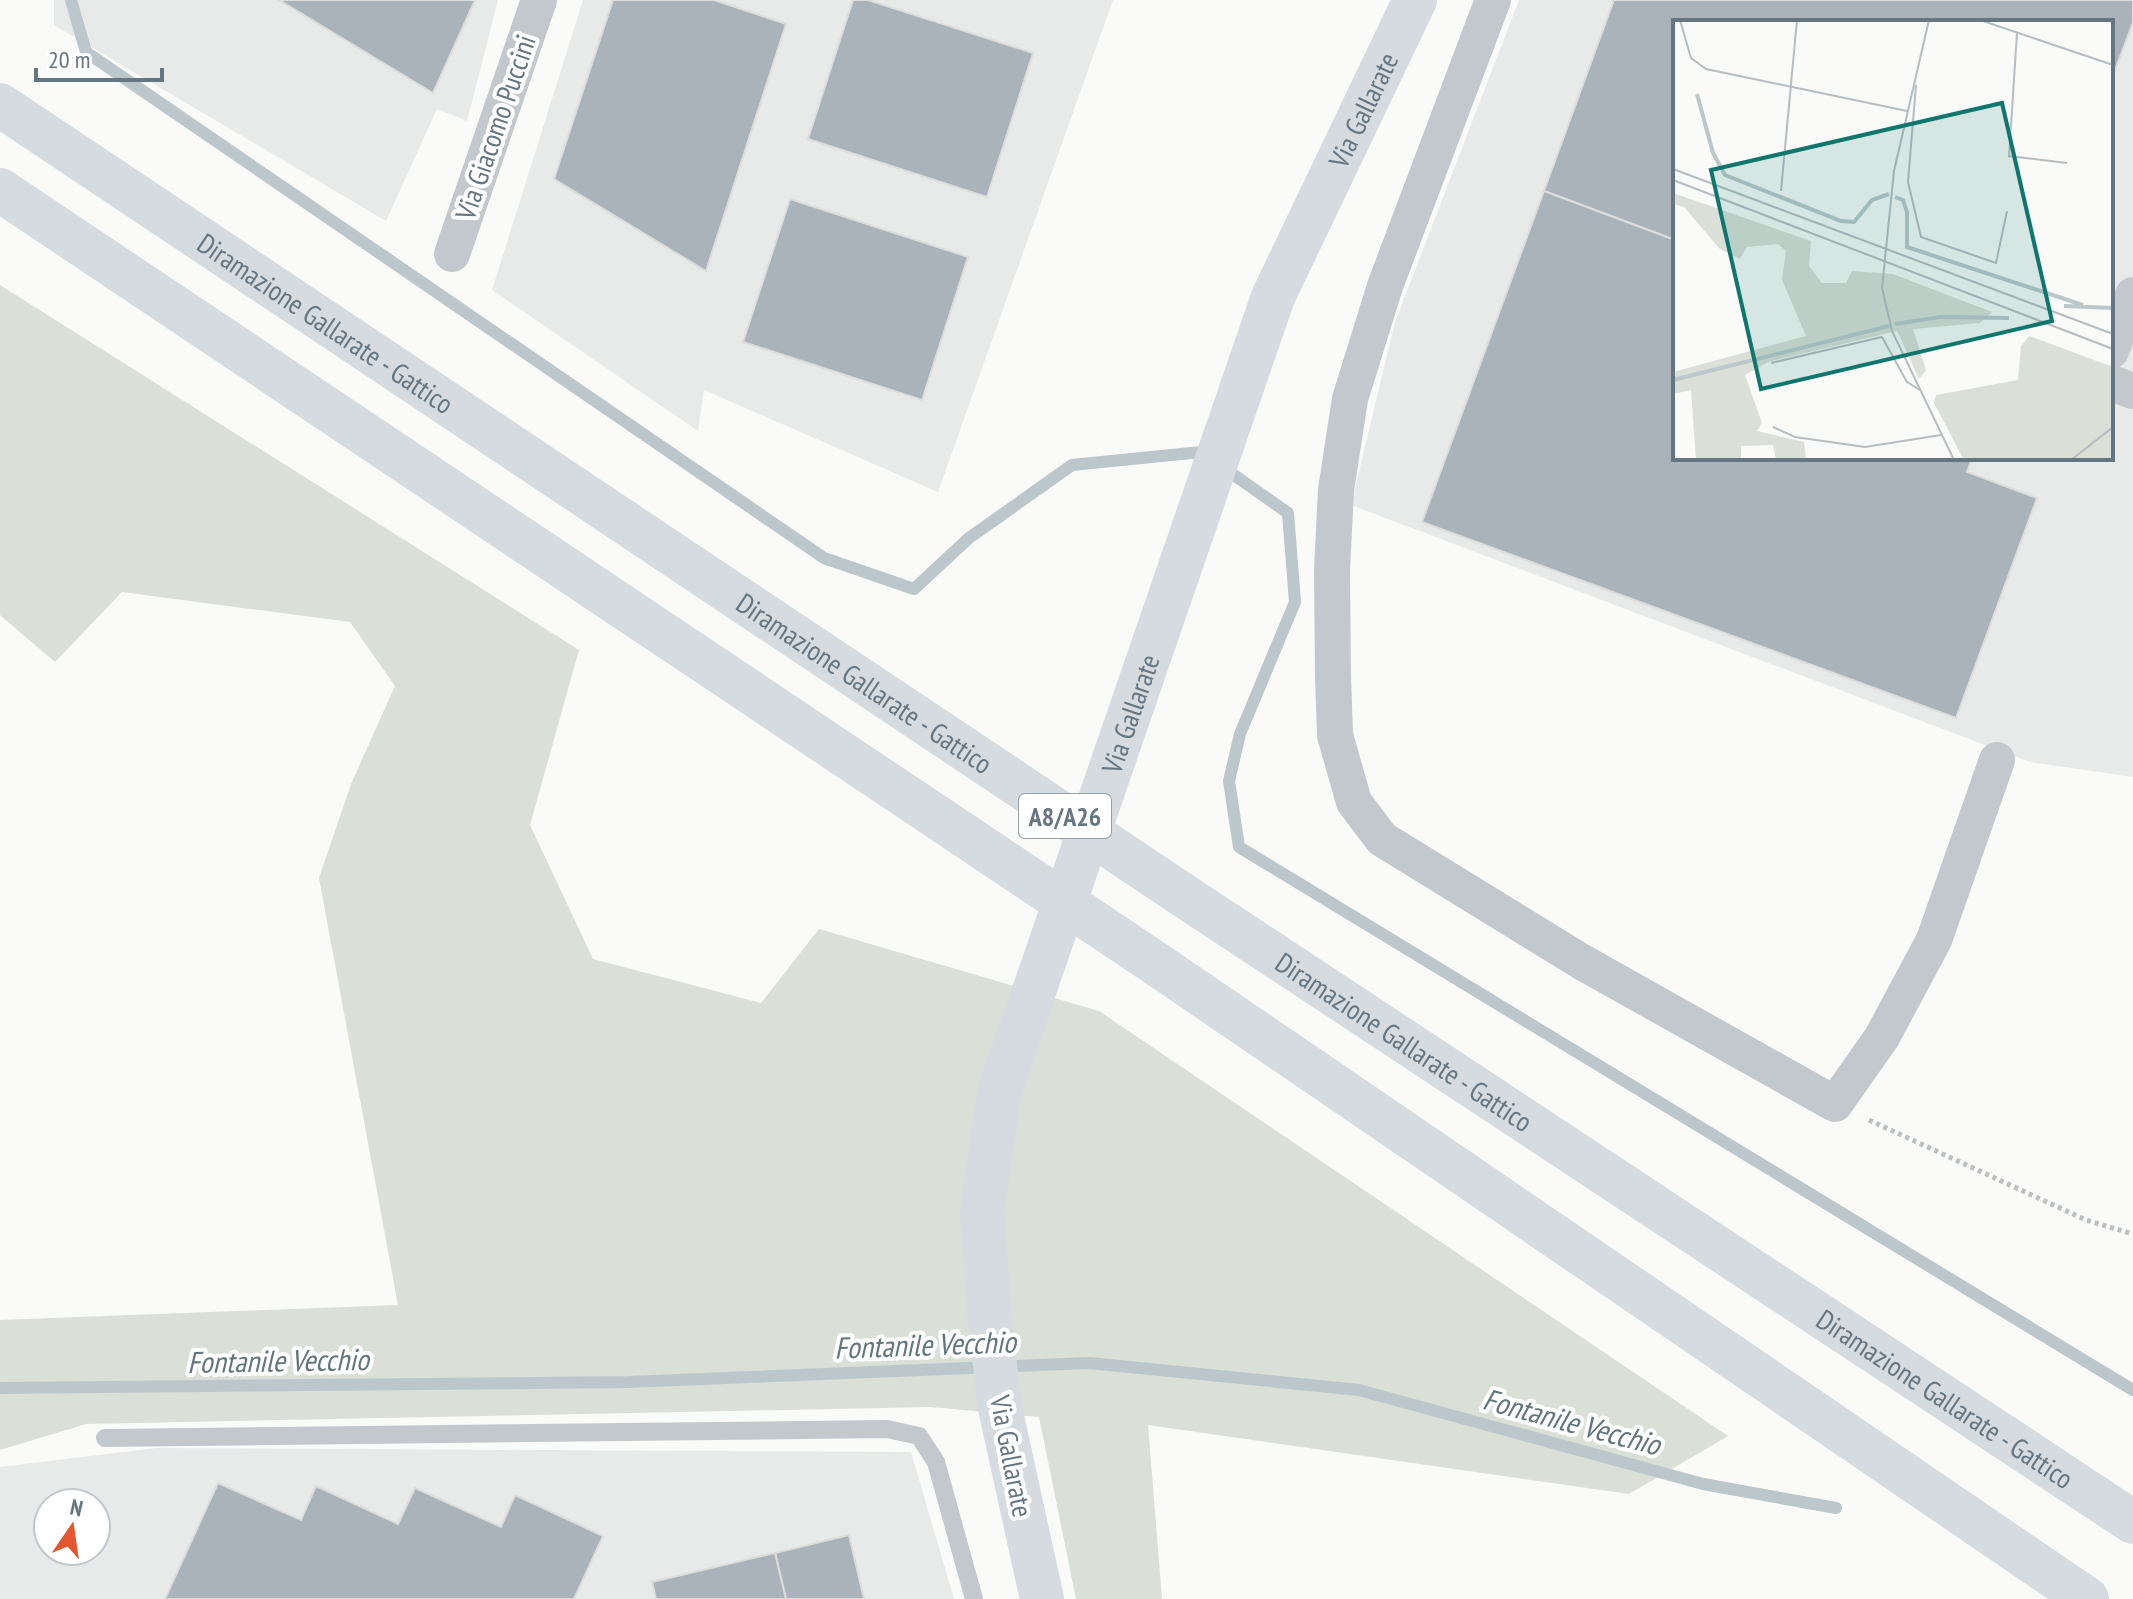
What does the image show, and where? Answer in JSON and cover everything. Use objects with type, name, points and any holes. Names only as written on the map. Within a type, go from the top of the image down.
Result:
[{"type":"main road","name":"Via Gallarate","points":[[1042,1599],[1000,1408],[990,1322],[982,1211],[999,1093],[1273,297],[1415,0]]},
{"type":"main road","name":"Diramazione Gallarate - Gattico","points":[[0,105],[1192,901],[2133,1522]]},
{"type":"main road","name":"A8/A26","points":[[0,190],[1158,965],[2087,1599]]},
{"type":"street","name":"Via Giacomo Puccini","points":[[452,254],[539,0]]},
{"type":"street","points":[[1493,0],[1385,286],[1350,399],[1336,490],[1332,570],[1333,676],[1335,735],[1354,802],[1382,839],[1582,962],[1835,1104],[1882,1037],[1934,940],[1997,760]]},
{"type":"street","points":[[2113,346],[2133,295]]},
{"type":"street","points":[[2113,384],[2133,391]]},
{"type":"lane","points":[[105,1438],[887,1429],[919,1436],[936,1462],[974,1599]]},
{"type":"path","points":[[1835,1104],[2086,1220],[2133,1234]]},
{"type":"shaded area","points":[[54,0],[498,0],[467,121],[437,109],[386,221],[54,25]]},
{"type":"shaded area","points":[[583,0],[1113,0],[938,492],[704,390],[698,431],[492,290]]},
{"type":"shaded area","points":[[1519,0],[2133,0],[2133,777],[2030,762],[1351,505],[1395,322]]},
{"type":"shaded area","points":[[0,285],[579,650],[530,825],[593,959],[761,1003],[819,929],[1099,1011],[1728,1436],[1629,1494],[1148,1425],[1162,1599],[1076,1599],[1039,1417],[930,1407],[86,1424],[0,1450],[0,1320],[398,1305],[319,878],[351,784],[395,686],[350,622],[122,592],[55,662],[0,615]]},
{"type":"shaded area","points":[[156,1448],[911,1452],[954,1599],[0,1599],[0,1467]]},
{"type":"building","points":[[279,0],[475,0],[433,93]]},
{"type":"building","points":[[613,0],[714,0],[786,24],[706,271],[554,179]]},
{"type":"building","points":[[853,0],[868,0],[1033,53],[987,197],[808,139]]},
{"type":"building","points":[[1614,0],[2133,0],[2133,22],[2113,76],[2113,20],[1673,20],[1673,239],[1544,191]]},
{"type":"building","points":[[1544,191],[1673,239],[1673,460],[1971,460],[1967,472],[2037,498],[1956,718],[1422,522]]},
{"type":"building","points":[[790,199],[968,257],[922,400],[743,342]]},
{"type":"building","points":[[218,1483],[301,1520],[316,1486],[398,1524],[415,1488],[501,1527],[515,1495],[603,1536],[574,1599],[165,1599]]},
{"type":"building","points":[[849,1535],[864,1599],[786,1599],[775,1553]]},
{"type":"building","points":[[775,1553],[786,1599],[656,1599],[652,1582]]},
{"type":"waterway","points":[[71,0],[86,52],[824,558],[914,589],[969,538],[1072,465],[1201,452],[1209,457]]},
{"type":"waterway","points":[[1224,468],[1288,513],[1295,602],[1240,734],[1229,781],[1239,847],[2133,1390]]},
{"type":"waterway","name":"Fontanile Vecchio","points":[[0,1388],[628,1382],[1089,1363],[1359,1390],[1703,1484],[1836,1508]]}]
